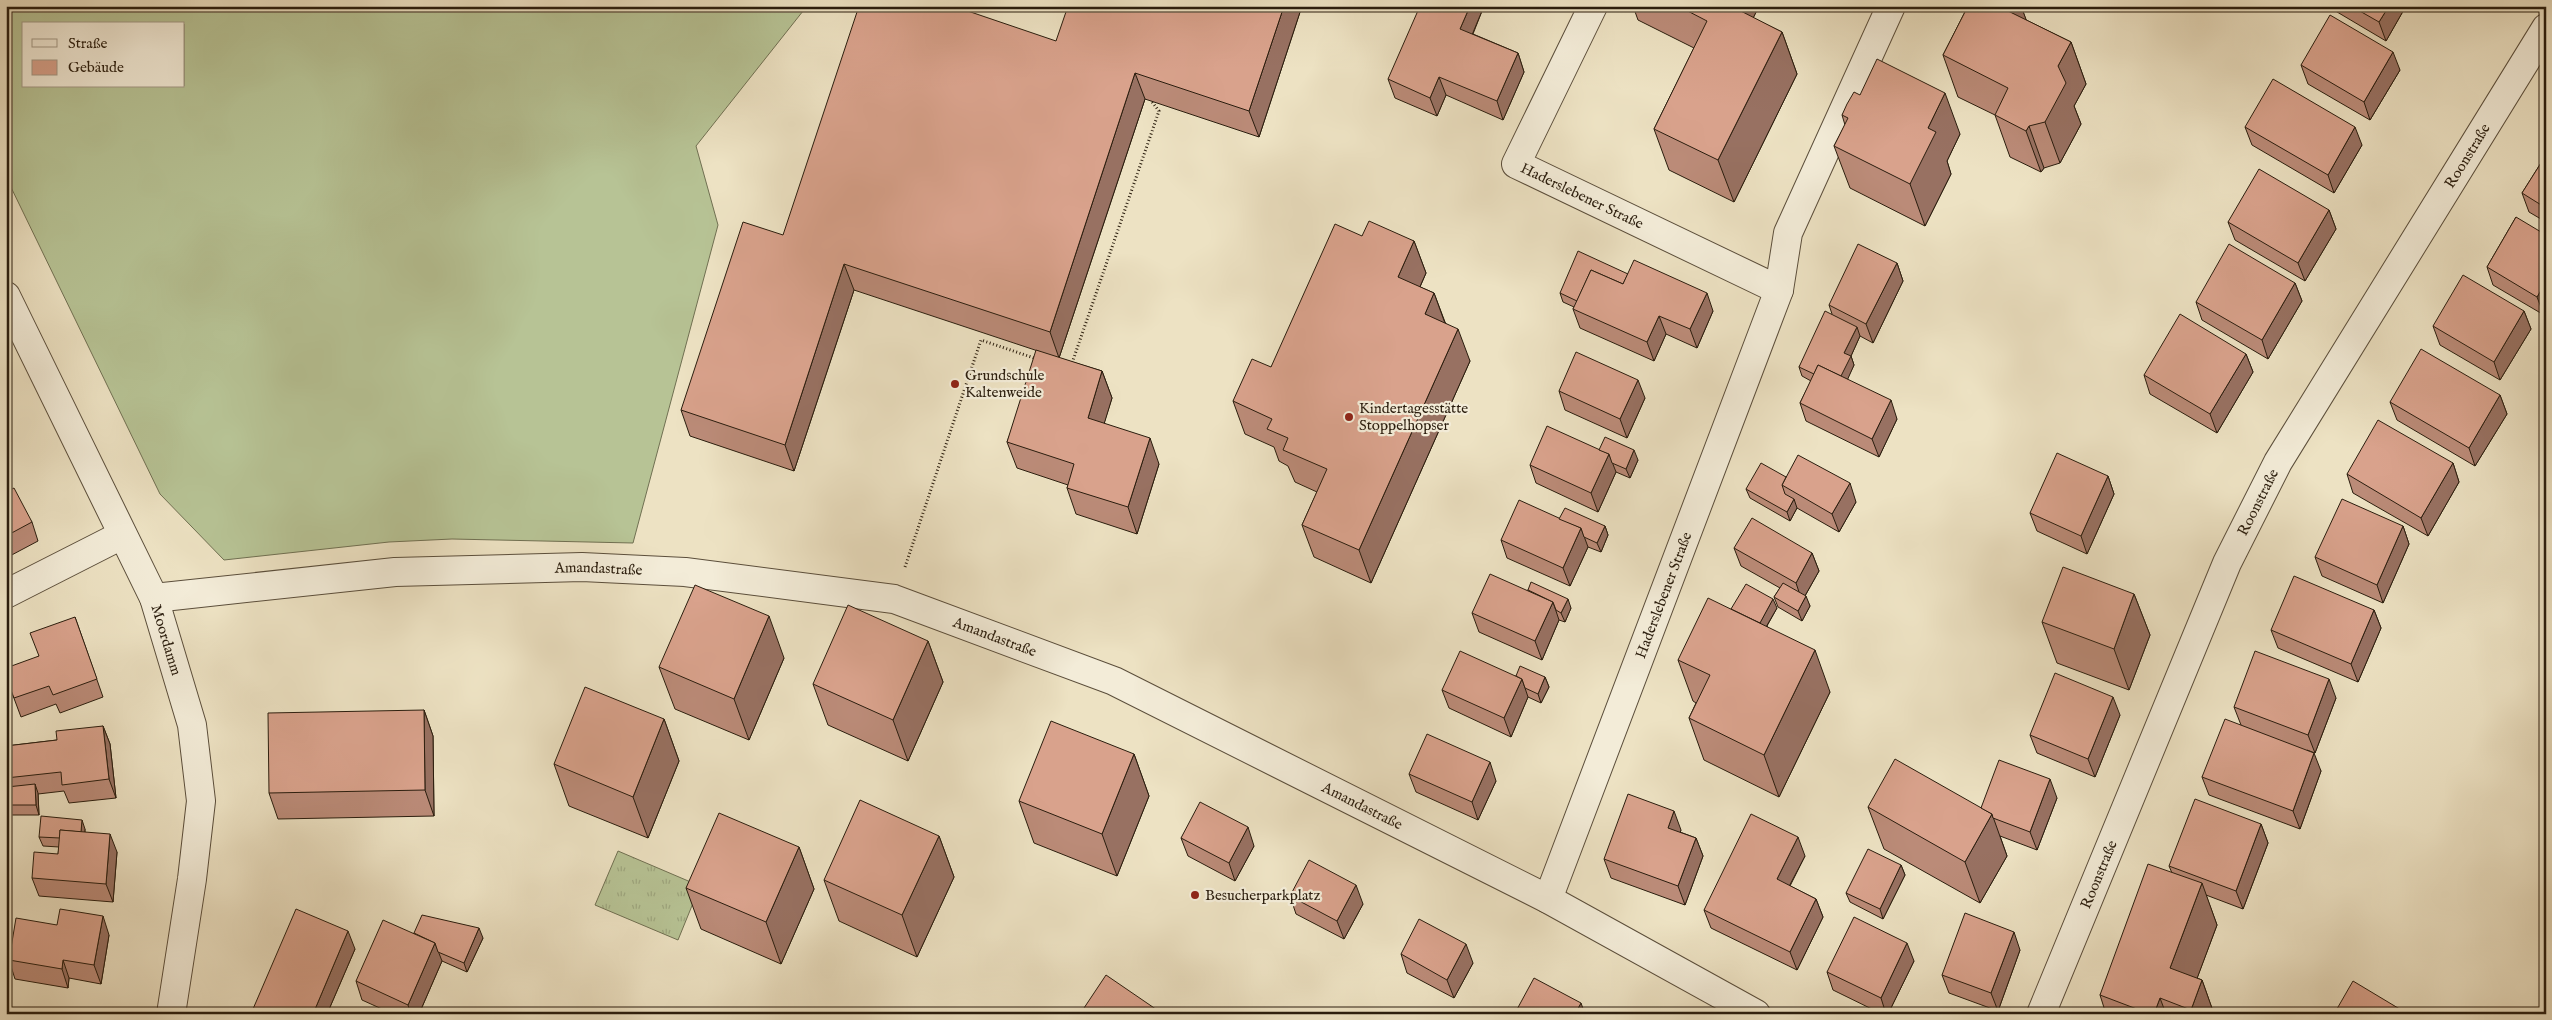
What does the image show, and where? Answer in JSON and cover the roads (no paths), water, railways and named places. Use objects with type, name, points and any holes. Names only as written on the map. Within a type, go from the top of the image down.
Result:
[{"type":"street","name":"Haderslebener Straße","points":[[1593,6],[1516,164],[1779,290]]},
{"type":"street","name":"Haderslebener Straße","points":[[1548,900],[1779,290],[1788,233],[1891,6]]},
{"type":"street","name":"Roonstraße","points":[[2041,1014],[2227,563],[2278,462],[2546,28]]},
{"type":"street","name":"Moordamm","points":[[6,296],[154,598],[192,724],[201,801],[192,879],[171,1014]]},
{"type":"street","points":[[6,594],[122,535]]},
{"type":"street","name":"Amandastraße","points":[[154,598],[394,572],[582,567],[685,572],[894,599],[1114,681],[1548,900],[1756,1014]]},
{"type":"place","name":"Grundschule Kaltenweide","points":[[955,384]]},
{"type":"place","name":"Kindertagesstätte Stoppelhopser","points":[[1349,417]]},
{"type":"place","name":"Besucherparkplatz","points":[[1195,895]]}]
